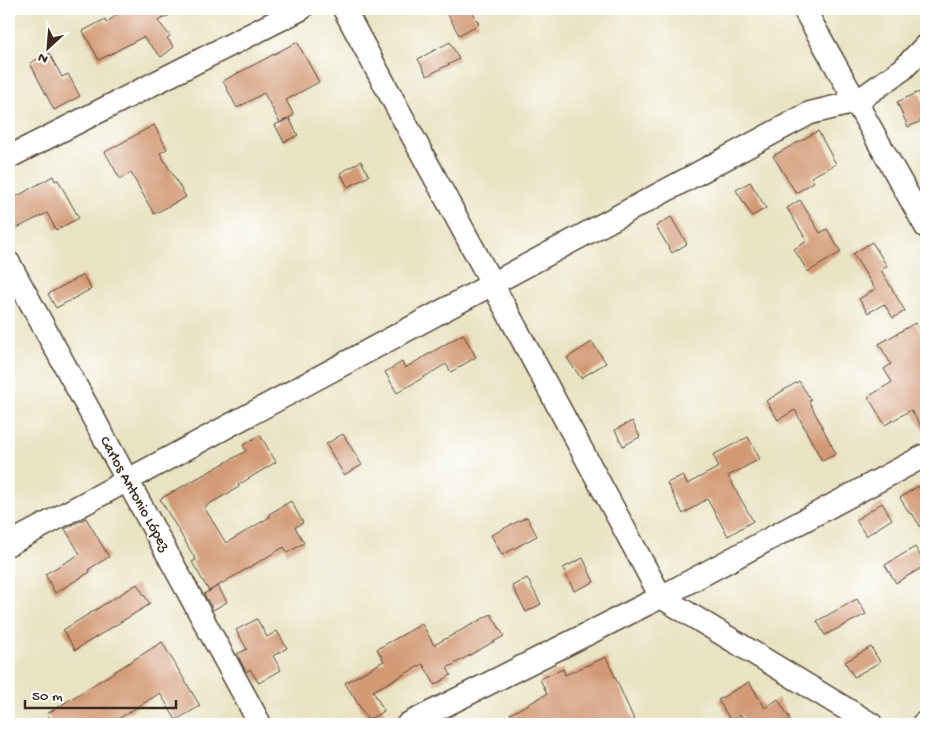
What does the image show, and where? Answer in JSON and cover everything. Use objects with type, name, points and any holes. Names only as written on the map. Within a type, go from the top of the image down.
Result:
[{"type":"street","points":[[9,157],[301,9]]},
{"type":"street","points":[[344,9],[661,597],[871,724]]},
{"type":"street","points":[[804,9],[926,227]]},
{"type":"street","points":[[9,544],[810,113],[856,102],[903,69],[926,45]]},
{"type":"street","name":"Carlos Antonio López","points":[[9,263],[260,724]]},
{"type":"street","points":[[408,724],[661,597],[926,455]]},
{"type":"building","points":[[124,9],[180,9],[158,21],[170,36],[167,38],[174,47],[161,57],[143,37],[99,60],[83,31],[105,19],[106,23]]},
{"type":"building","points":[[445,9],[471,9],[479,24],[459,35]]},
{"type":"building","points":[[297,42],[319,82],[286,100],[294,115],[280,123],[264,93],[237,108],[223,81]]},
{"type":"building","points":[[450,42],[459,59],[427,76],[418,59]]},
{"type":"building","points":[[49,53],[62,77],[68,74],[80,96],[54,110],[30,63]]},
{"type":"building","points":[[919,92],[926,109],[926,119],[908,127],[897,102]]},
{"type":"building","points":[[289,118],[298,135],[284,142],[275,125]]},
{"type":"building","points":[[154,125],[167,149],[160,153],[186,197],[154,214],[131,173],[120,179],[105,152]]},
{"type":"building","points":[[818,131],[836,164],[811,177],[814,182],[796,193],[773,156]]},
{"type":"building","points":[[361,161],[369,176],[348,187],[340,173]]},
{"type":"building","points":[[53,176],[55,181],[58,180],[79,218],[56,230],[47,213],[9,232],[9,207],[16,203],[14,198]]},
{"type":"building","points":[[750,182],[766,208],[752,216],[736,190]]},
{"type":"building","points":[[800,200],[820,233],[827,229],[841,252],[808,272],[794,249],[807,241],[787,208]]},
{"type":"building","points":[[671,217],[687,244],[672,253],[656,226]]},
{"type":"building","points":[[872,242],[887,266],[881,270],[905,311],[893,318],[884,304],[868,313],[859,299],[875,289],[853,254]]},
{"type":"building","points":[[83,275],[91,289],[56,308],[48,294]]},
{"type":"building","points":[[915,323],[926,342],[926,434],[911,410],[885,425],[868,397],[892,382],[884,369],[891,364],[879,344]]},
{"type":"building","points":[[463,334],[476,357],[451,372],[446,364],[397,393],[385,372],[402,362],[405,368]]},
{"type":"building","points":[[592,342],[606,363],[581,378],[567,358]]},
{"type":"building","points":[[799,381],[811,400],[809,401],[836,454],[822,461],[795,410],[778,420],[766,401]]},
{"type":"building","points":[[632,421],[640,437],[623,446],[615,430]]},
{"type":"building","points":[[343,434],[362,465],[344,475],[326,444]]},
{"type":"building","points":[[260,435],[276,462],[238,485],[239,487],[204,507],[226,543],[270,517],[269,514],[291,501],[303,523],[295,527],[304,543],[287,553],[284,547],[209,591],[192,562],[196,560],[160,499],[246,451],[243,445]]},
{"type":"building","points":[[748,437],[760,459],[728,476],[753,521],[728,536],[707,499],[683,514],[667,483],[683,475],[687,484],[719,467],[713,455]]},
{"type":"building","points":[[918,486],[926,499],[926,536],[900,498]]},
{"type":"building","points":[[882,503],[892,519],[866,536],[856,520]]},
{"type":"building","points":[[527,517],[537,536],[502,555],[491,535]]},
{"type":"building","points":[[86,518],[109,557],[89,569],[90,572],[55,593],[45,574],[80,554],[65,529]]},
{"type":"building","points":[[915,547],[926,565],[896,583],[885,565]]},
{"type":"building","points":[[583,558],[594,582],[574,591],[563,568]]},
{"type":"building","points":[[527,578],[541,604],[526,612],[512,586]]},
{"type":"building","points":[[137,584],[150,604],[75,650],[63,630]]},
{"type":"building","points":[[218,586],[227,602],[213,610],[204,594]]},
{"type":"building","points":[[857,599],[866,614],[825,635],[817,621]]},
{"type":"building","points":[[491,614],[504,636],[447,668],[451,675],[435,685],[423,664],[373,691],[384,711],[368,720],[345,683],[384,661],[377,649],[422,624],[434,645]]},
{"type":"building","points":[[257,619],[267,637],[277,631],[287,648],[273,656],[281,670],[259,683],[250,669],[246,672],[237,654],[247,649],[236,630]]},
{"type":"building","points":[[162,642],[200,706],[176,720],[160,693],[110,724],[53,724],[47,714]]},
{"type":"building","points":[[871,647],[880,662],[854,677],[845,662]]},
{"type":"building","points":[[606,657],[636,724],[516,724],[510,714],[547,694],[540,679],[563,669],[565,675]]},
{"type":"building","points":[[749,682],[765,708],[778,699],[790,719],[781,724],[737,724],[744,720],[741,715],[731,721],[718,700]]}]
